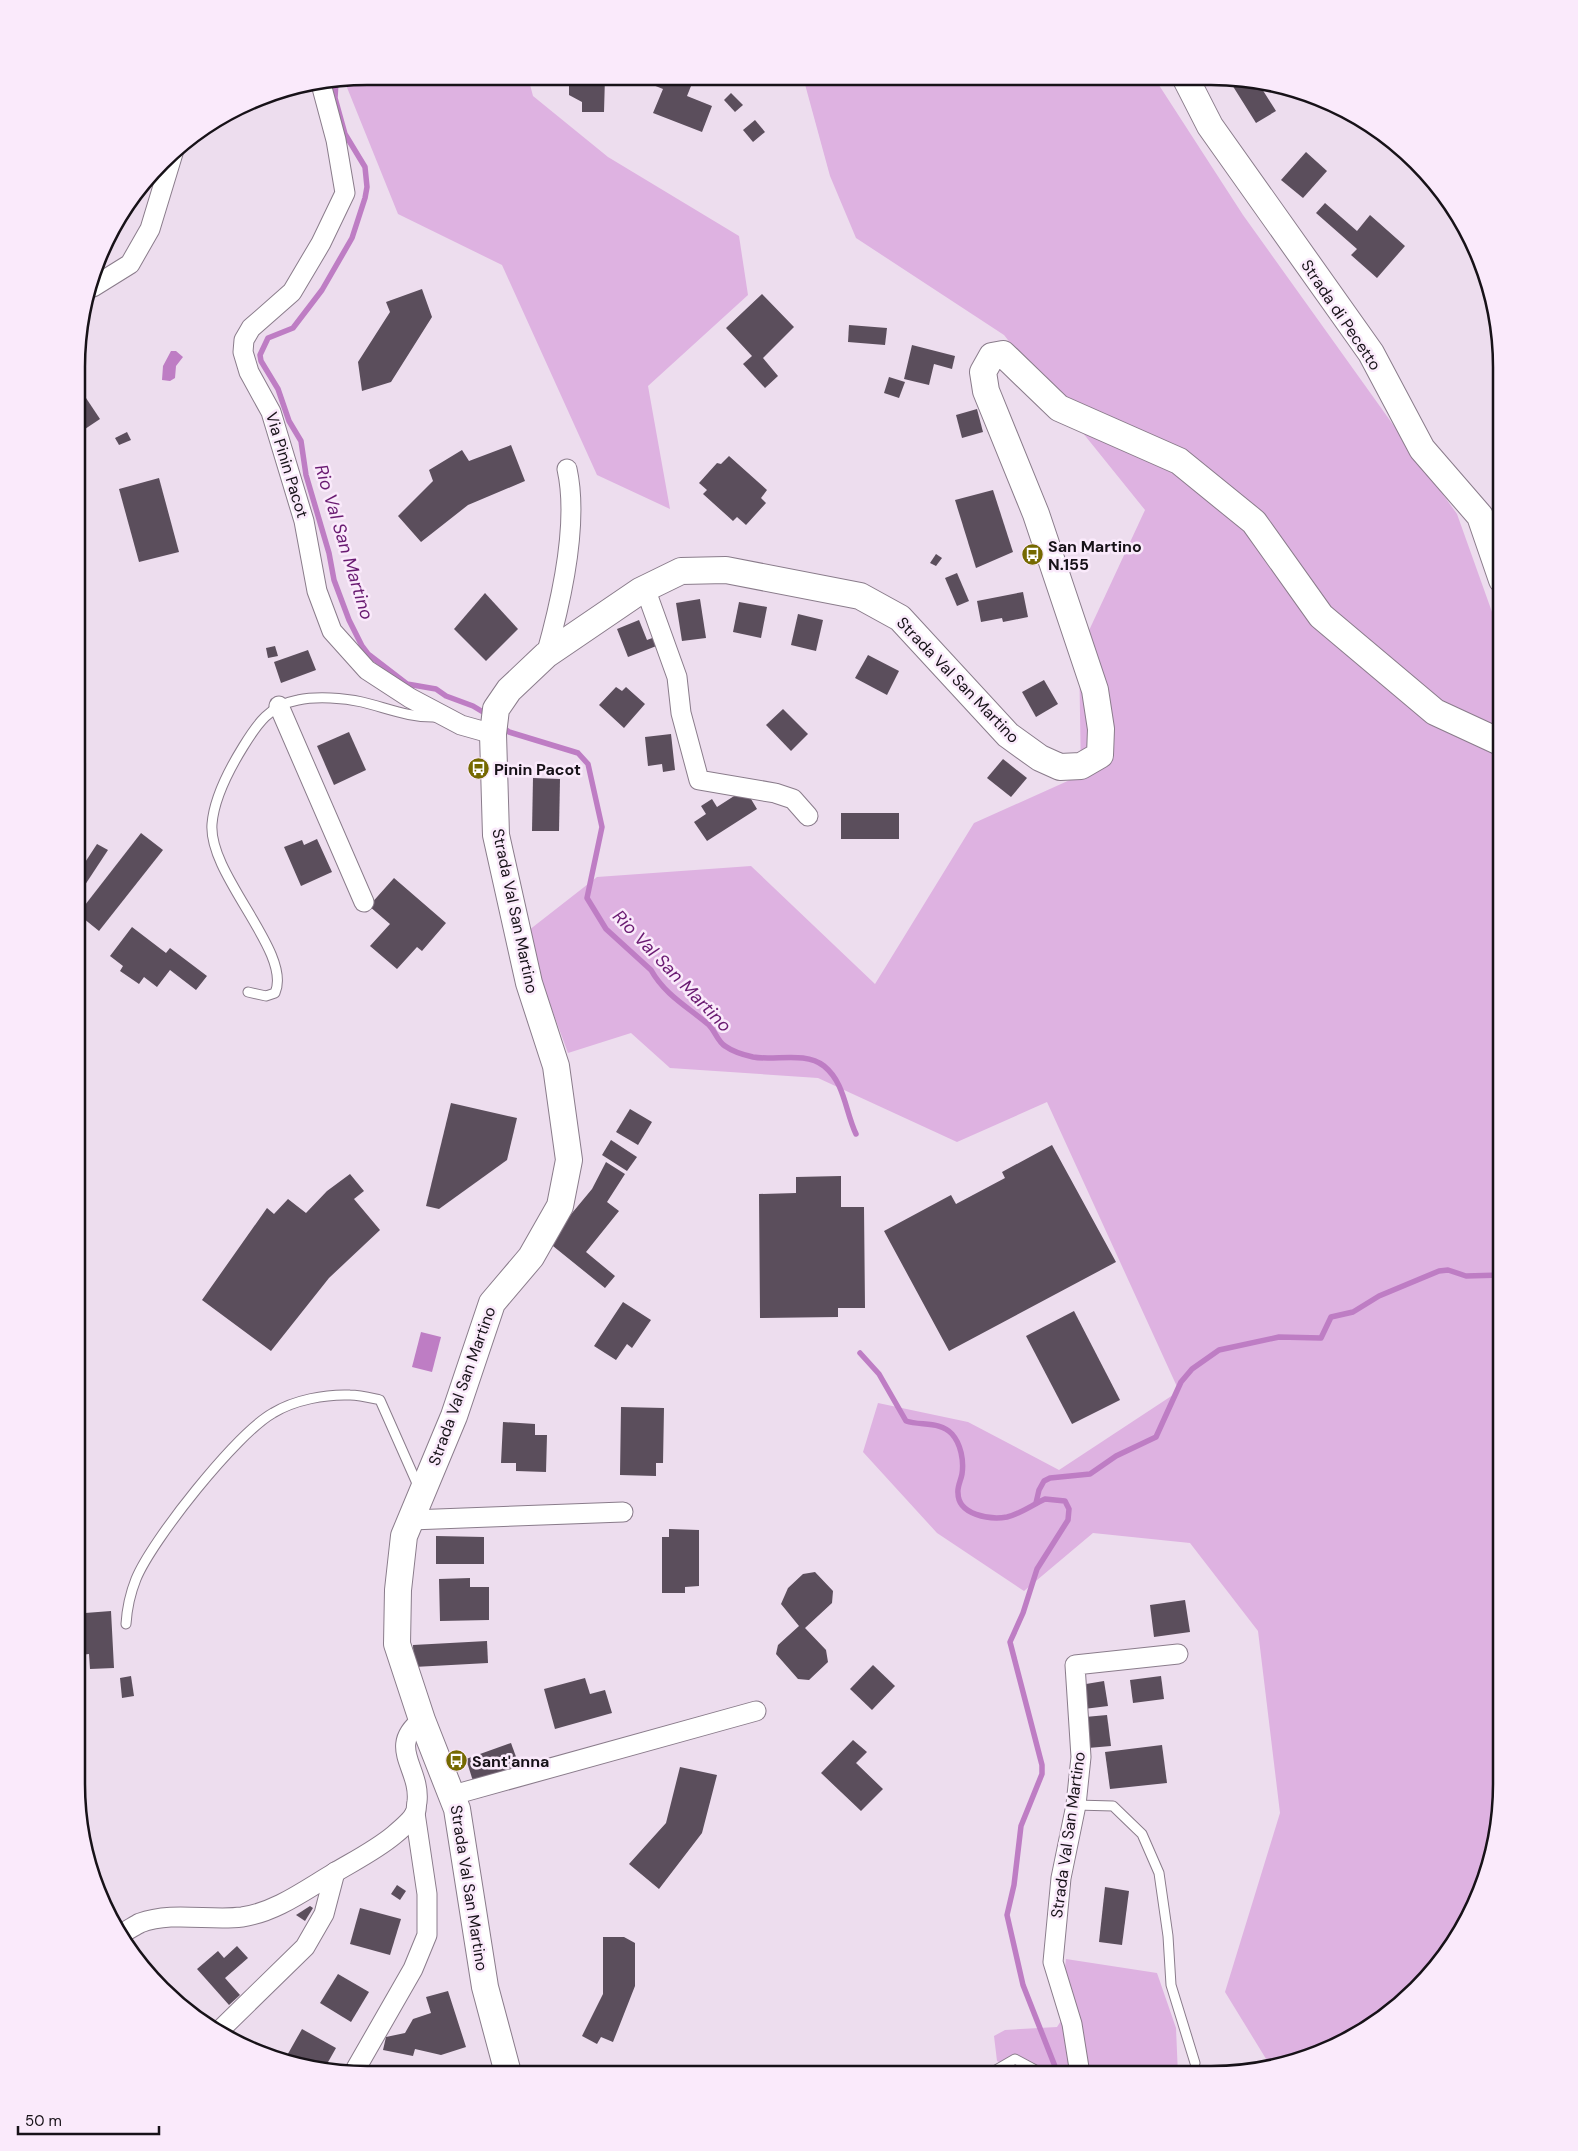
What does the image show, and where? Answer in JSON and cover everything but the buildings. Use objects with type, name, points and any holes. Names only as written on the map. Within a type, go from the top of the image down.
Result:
[{"type":"street","name":"Strada di Pecetto","points":[[1189,85],[1210,126],[1370,353],[1422,449],[1480,516],[1493,554]]},
{"type":"street","name":"Via Pinin Pacot","points":[[322,88],[336,140],[345,193],[321,243],[292,292],[251,328],[244,340],[243,352],[249,372],[271,412],[304,521],[316,591],[332,631],[368,670],[410,698],[461,725],[495,721]]},
{"type":"street","points":[[98,284],[130,264],[150,229],[169,165]]},
{"type":"street","name":"Strada Val San Martino","points":[[506,2066],[485,1987],[454,1795],[422,1720],[397,1644],[398,1590],[404,1536],[454,1416],[492,1303],[531,1257],[560,1206],[569,1160],[556,1066],[529,983],[496,835],[495,721],[509,690],[546,655],[645,588],[680,571],[726,570],[860,596],[900,618],[1008,734],[1040,758],[1060,767],[1081,766],[1100,755],[1101,729],[1095,690],[1036,514],[986,390],[983,372],[992,356],[1003,354],[1059,408],[1179,461],[1254,522],[1321,616],[1435,712],[1493,739]]},
{"type":"street","points":[[546,655],[562,590],[569,536],[570,484],[567,469]]},
{"type":"street","points":[[645,588],[677,677],[681,713],[699,780],[775,793],[793,800],[808,816]]},
{"type":"street","points":[[279,706],[364,902]]},
{"type":"street","points":[[411,1520],[623,1512]]},
{"type":"street","name":"Strada Val San Martino","points":[[1079,2066],[1072,2024],[1053,1962],[1061,1878],[1076,1805],[1081,1756],[1075,1665],[1178,1654]]},
{"type":"street","points":[[454,1795],[756,1711]]},
{"type":"street","points":[[358,2066],[413,1969],[427,1935],[427,1894],[415,1813],[417,1796],[414,1775],[405,1752],[405,1739],[411,1728],[422,1720]]},
{"type":"street","points":[[126,1931],[141,1923],[164,1919],[242,1917],[265,1911],[297,1896],[395,1834],[415,1813]]},
{"type":"street","points":[[224,2027],[305,1947],[324,1914],[334,1872]]},
{"type":"lane","points":[[248,992],[266,996],[275,993],[279,985],[278,976],[253,918],[232,885],[214,847],[212,823],[230,767],[255,726],[274,708],[299,700],[331,699],[361,702],[422,717],[444,716]]},
{"type":"lane","points":[[126,1624],[128,1599],[136,1578],[169,1527],[228,1454],[273,1413],[299,1402],[351,1394],[380,1400],[421,1495]]},
{"type":"lane","points":[[1076,1805],[1113,1806],[1142,1834],[1159,1873],[1168,1936],[1171,1985],[1196,2063]]},
{"type":"lane","points":[[1003,2066],[1015,2059],[1028,2066]]},
{"type":"shaded area","points":[[530,85],[533,96],[608,157],[739,236],[748,295],[648,386],[670,509],[597,475],[502,265],[398,214],[346,86]]},
{"type":"shaded area","points":[[805,85],[1159,85],[1243,215],[1457,514],[1493,615],[1493,1784],[1491,1821],[1478,1875],[1464,1909],[1446,1941],[1411,1984],[1368,2019],[1336,2037],[1302,2051],[1267,2061],[1225,1992],[1280,1813],[1258,1631],[1190,1543],[1093,1533],[1024,1591],[937,1533],[863,1452],[878,1403],[968,1422],[1059,1470],[1179,1391],[1047,1102],[957,1142],[818,1078],[670,1068],[631,1033],[568,1053],[524,934],[597,877],[751,866],[875,984],[974,823],[1081,775],[1079,652],[1145,510],[1004,335],[856,238],[830,176]]},
{"type":"shaded area","points":[[171,351],[176,351],[183,357],[176,366],[175,378],[170,381],[162,380],[163,366]]},
{"type":"shaded area","points":[[421,1332],[441,1337],[432,1372],[412,1367]]},
{"type":"shaded area","points":[[1066,1959],[1157,1973],[1176,2028],[1178,2066],[1007,2066],[997,2061],[994,2036],[1005,2030],[1057,2027],[1064,2016],[1061,2003]]},
{"type":"waterway","name":"Rio Val San Martino","points":[[336,87],[335,98],[345,134],[365,167],[367,187],[365,198],[352,238],[322,290],[293,328],[268,338],[260,355],[261,361],[278,389],[289,421],[301,441],[306,475],[329,553],[334,580],[349,620],[362,646],[368,654],[407,684],[436,689],[446,696],[473,706],[488,715]]},
{"type":"waterway","name":"Rio Val San Martino","points":[[501,726],[509,732],[578,753],[588,764],[602,827],[587,898],[606,929],[651,970],[670,994],[709,1025],[720,1042],[728,1048],[753,1057],[808,1059],[824,1066],[831,1073],[840,1089],[856,1134]]},
{"type":"waterway","points":[[1036,1503],[1039,1490],[1044,1481],[1050,1478],[1090,1474],[1116,1456],[1156,1437],[1181,1382],[1192,1369],[1219,1350],[1279,1337],[1321,1338],[1331,1317],[1353,1312],[1379,1296],[1439,1271],[1448,1270],[1466,1276],[1493,1275]]},
{"type":"waterway","name":"Rio Val San Martino","points":[[860,1353],[879,1374],[906,1421],[942,1427],[955,1438],[960,1448],[963,1464],[958,1491],[959,1500],[969,1511],[984,1517],[1007,1517],[1045,1499],[1065,1501],[1069,1509],[1068,1520],[1037,1569],[1023,1613],[1010,1642],[1042,1765],[1042,1774],[1021,1826],[1014,1885],[1007,1915],[1023,1985],[1055,2066]]},
{"type":"place","name":"San Martino N.155","points":[[1032,555]]},
{"type":"place","name":"Pinin Pacot","points":[[478,769]]},
{"type":"place","name":"Sant'anna","points":[[456,1761]]}]
